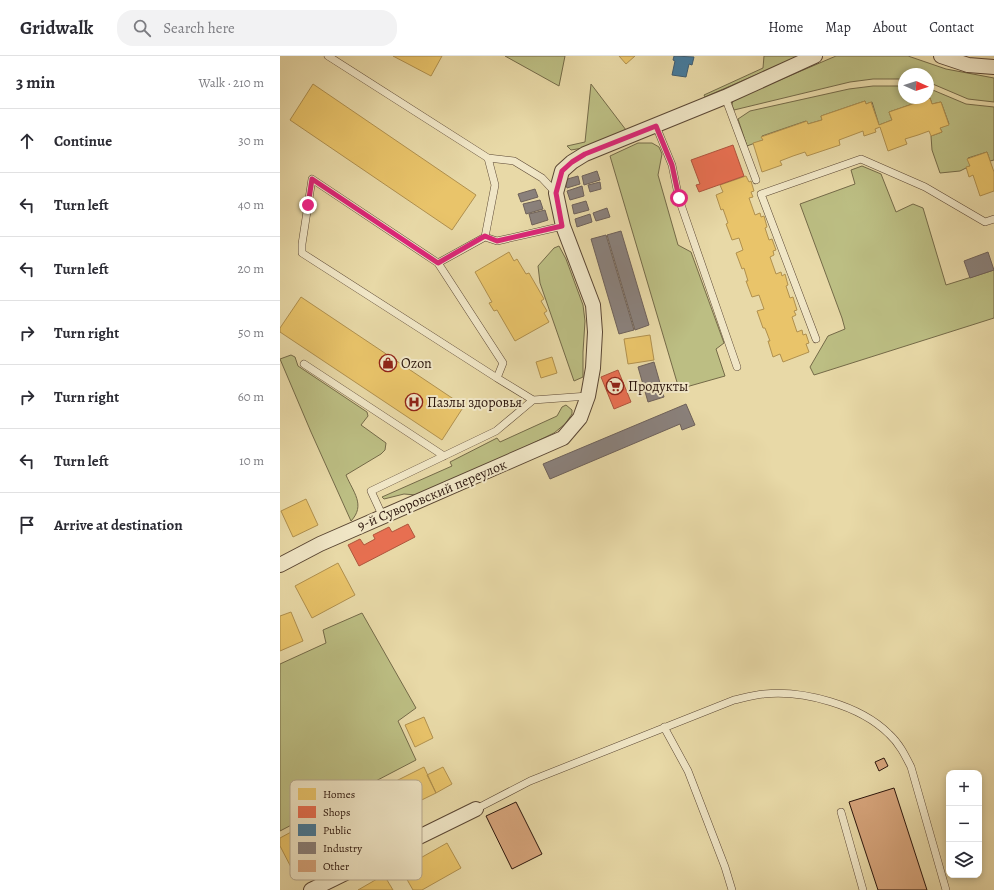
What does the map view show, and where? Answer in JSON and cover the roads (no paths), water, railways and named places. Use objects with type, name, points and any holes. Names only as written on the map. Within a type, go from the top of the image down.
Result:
[{"type":"street","points":[[588,396],[593,368],[595,332],[593,305],[562,226],[556,193],[562,171],[572,162],[585,154],[725,97],[815,56]]},
{"type":"street","points":[[941,56],[968,65],[994,67]]},
{"type":"street","name":"9-й Суворовский переулок","points":[[280,565],[320,544],[563,438],[580,418],[588,396]]},
{"type":"street","points":[[422,836],[476,810]]},
{"type":"street","points":[[311,890],[332,880]]},
{"type":"lane","points":[[328,56],[488,158],[514,161],[542,178],[556,193]]},
{"type":"lane","points":[[725,97],[756,180]]},
{"type":"lane","points":[[656,126],[672,165],[679,198],[737,367]]},
{"type":"lane","points":[[438,263],[485,236],[495,185],[488,158]]},
{"type":"lane","points":[[816,339],[761,194],[861,159],[925,187],[985,222],[994,219]]},
{"type":"lane","points":[[497,378],[503,363],[438,263],[312,179],[302,244],[302,253],[497,378],[533,400],[588,396]]},
{"type":"lane","points":[[485,236],[497,241],[562,226]]},
{"type":"lane","points":[[304,364],[444,456]]},
{"type":"lane","points":[[383,517],[371,491],[496,431],[533,400]]},
{"type":"lane","points":[[476,810],[530,781],[734,700],[763,694],[791,694],[818,699],[859,713],[889,734],[901,748],[911,767],[946,890]]},
{"type":"lane","points":[[664,727],[688,771],[725,867],[732,890]]},
{"type":"lane","points":[[841,812],[863,890]]},
{"type":"place","name":"Ozon","points":[[388,363]]},
{"type":"place","name":"Продукты","points":[[615,386]]},
{"type":"place","name":"Пазлы здоровья","points":[[414,402]]}]
